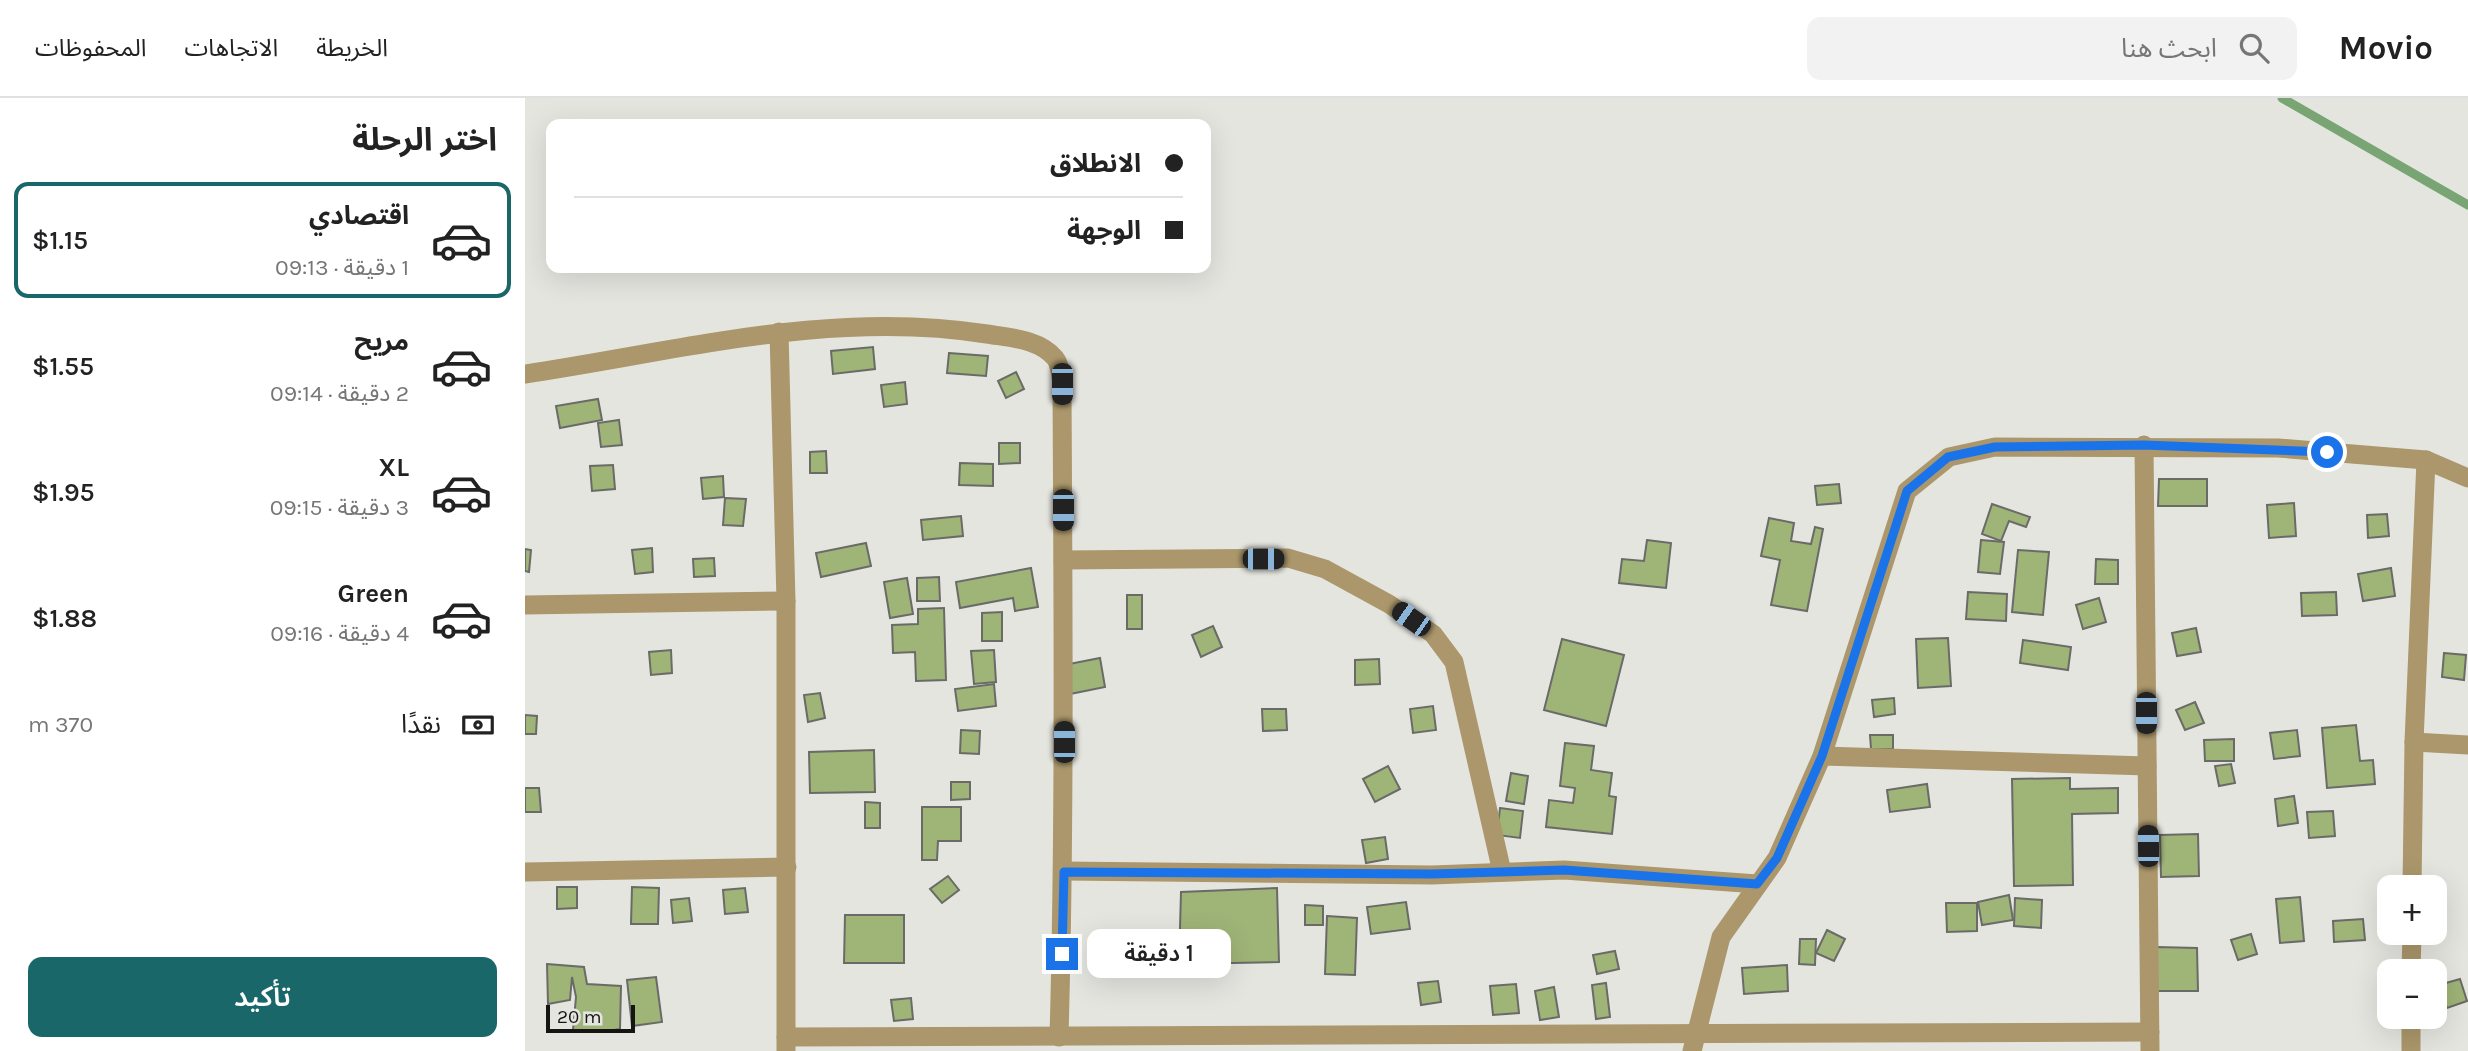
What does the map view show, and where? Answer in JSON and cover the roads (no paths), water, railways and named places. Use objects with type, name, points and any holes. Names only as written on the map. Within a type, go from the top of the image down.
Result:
[{"type":"street","points":[[525,374],[779,332],[862,324],[941,327],[1038,344],[1057,360],[1062,384],[1064,872],[1059,1037]]},
{"type":"street","points":[[779,332],[786,601],[786,1044],[1059,1037],[1404,1044],[2150,1042],[2144,445]]},
{"type":"street","points":[[1693,1043],[1721,937],[1777,858],[1822,756],[1907,491],[1948,457],[1995,447],[2144,445],[2278,448],[2426,460],[2468,478]]},
{"type":"street","points":[[2412,875],[2414,742],[2426,460]]},
{"type":"street","points":[[1063,560],[1288,558],[1325,569],[1389,604],[1433,634],[1454,662],[1502,872]]},
{"type":"street","points":[[525,605],[786,601]]},
{"type":"street","points":[[2414,742],[2468,745]]},
{"type":"street","points":[[1822,756],[2147,766]]},
{"type":"street","points":[[525,872],[787,867]]},
{"type":"street","points":[[1064,872],[1564,870],[1757,884]]},
{"type":"street","points":[[2411,1029],[2411,1051]]},
{"type":"waterway","points":[[2282,98],[2468,205]]}]
